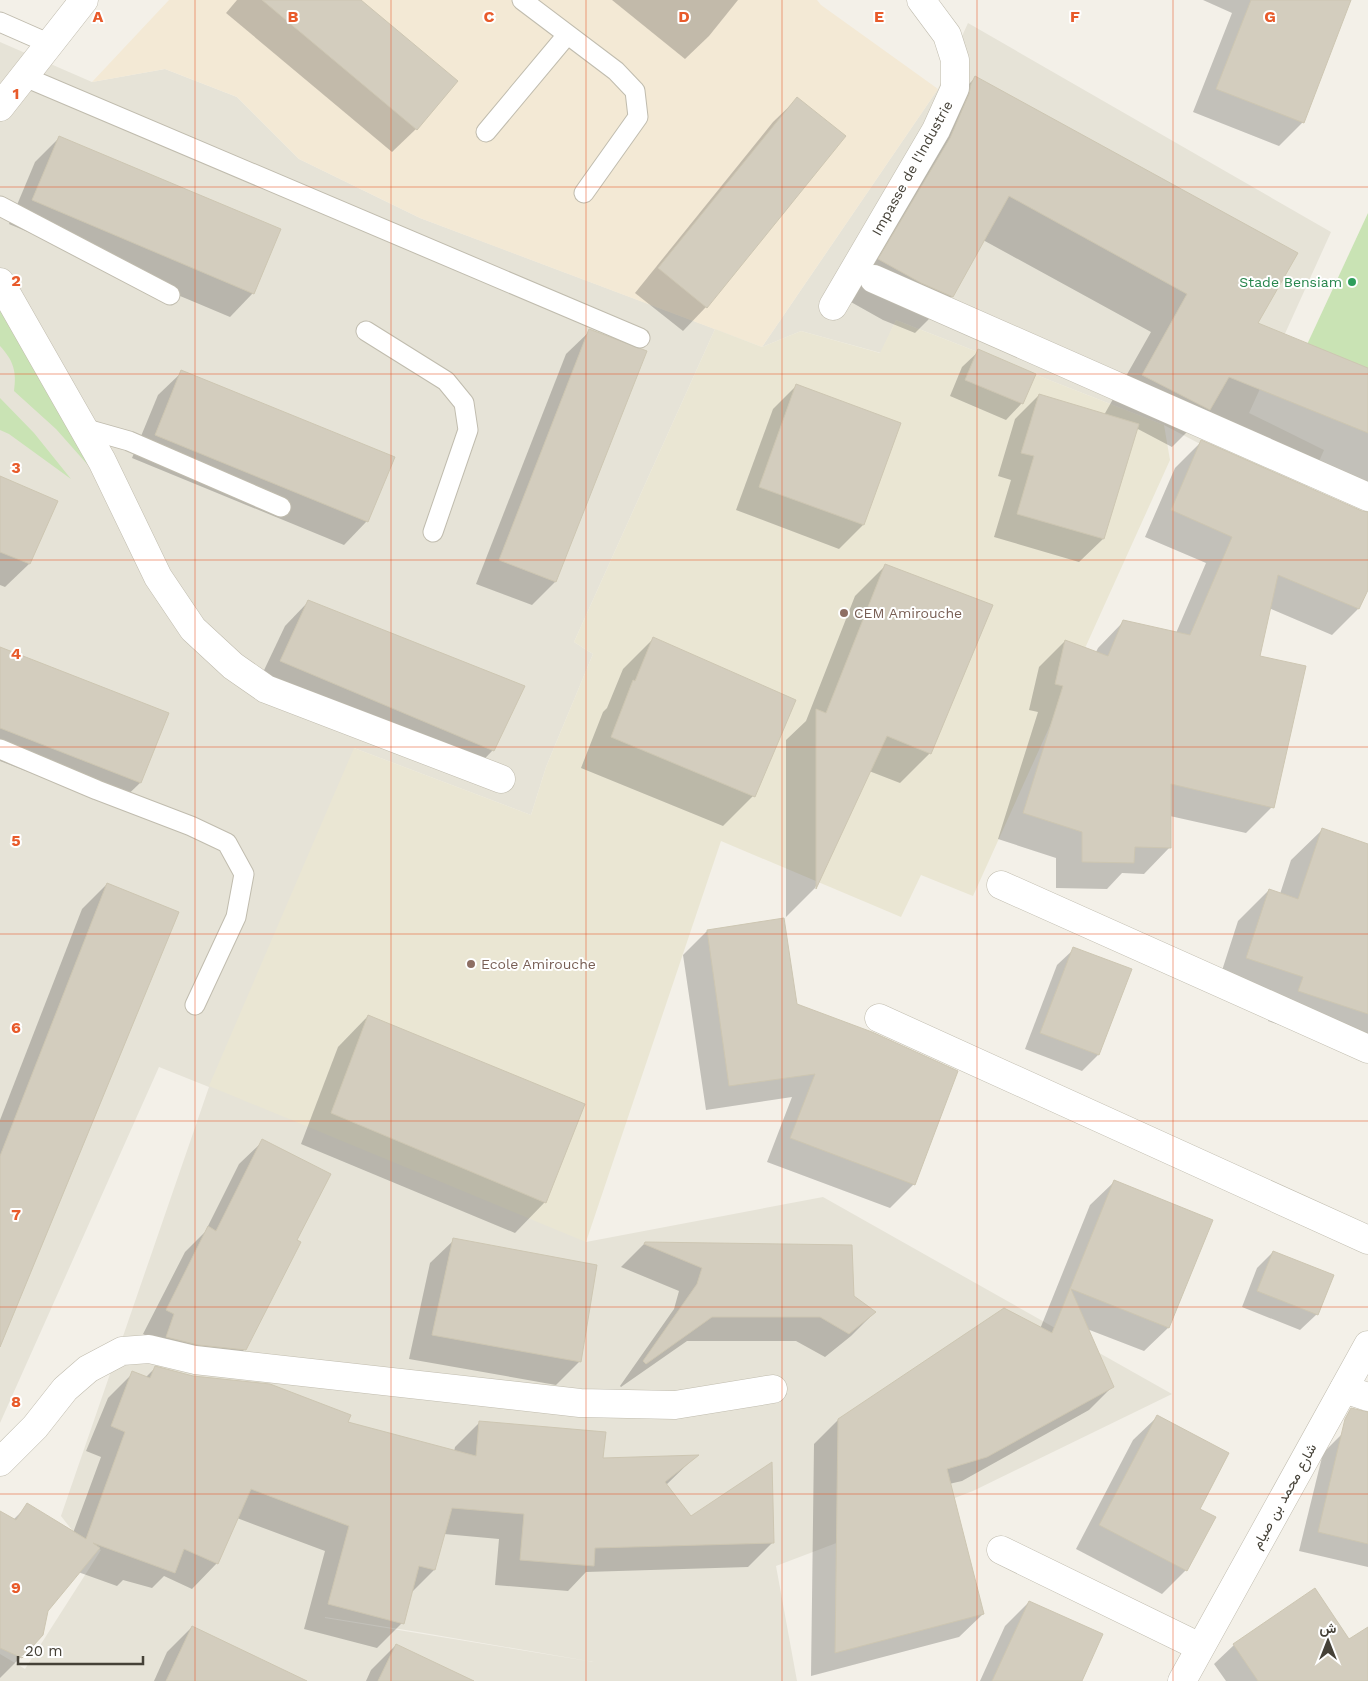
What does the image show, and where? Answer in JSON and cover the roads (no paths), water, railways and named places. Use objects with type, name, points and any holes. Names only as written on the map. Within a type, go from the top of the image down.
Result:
[{"type":"street","points":[[0,108],[84,0]]},
{"type":"street","name":"Impasse de l'Industrie","points":[[833,306],[936,130],[956,88],[956,60],[947,35],[921,0]]},
{"type":"street","points":[[874,279],[1368,497]]},
{"type":"street","points":[[0,282],[102,461],[158,578],[193,630],[233,666],[266,689],[501,779]]},
{"type":"street","points":[[1001,885],[1368,1049]]},
{"type":"street","points":[[879,1018],[1368,1240]]},
{"type":"street","name":"شارع محمد بن صيام","points":[[1182,1681],[1200,1647],[1356,1393],[1368,1345]]},
{"type":"street","points":[[0,1462],[35,1427],[65,1390],[88,1369],[122,1351],[133,1349],[149,1349],[195,1360],[580,1403],[675,1405],[773,1389]]},
{"type":"street","points":[[1001,1550],[1200,1647]]},
{"type":"lane","points":[[522,0],[616,71],[634,91],[638,117],[584,193]]},
{"type":"lane","points":[[0,22],[50,44]]},
{"type":"lane","points":[[486,132],[567,35]]},
{"type":"lane","points":[[25,77],[640,338]]},
{"type":"lane","points":[[0,206],[170,295]]},
{"type":"lane","points":[[366,331],[446,381],[464,403],[468,430],[432,532]]},
{"type":"lane","points":[[83,428],[129,441],[281,508]]},
{"type":"lane","points":[[0,749],[97,790],[191,826],[227,843],[244,874],[236,917],[195,1005]]},
{"type":"place","name":"Stade Bensiam","points":[[1352,282]]},
{"type":"place","name":"CEM Amirouche","points":[[844,613]]},
{"type":"place","name":"Ecole Amirouche","points":[[471,964]]}]
